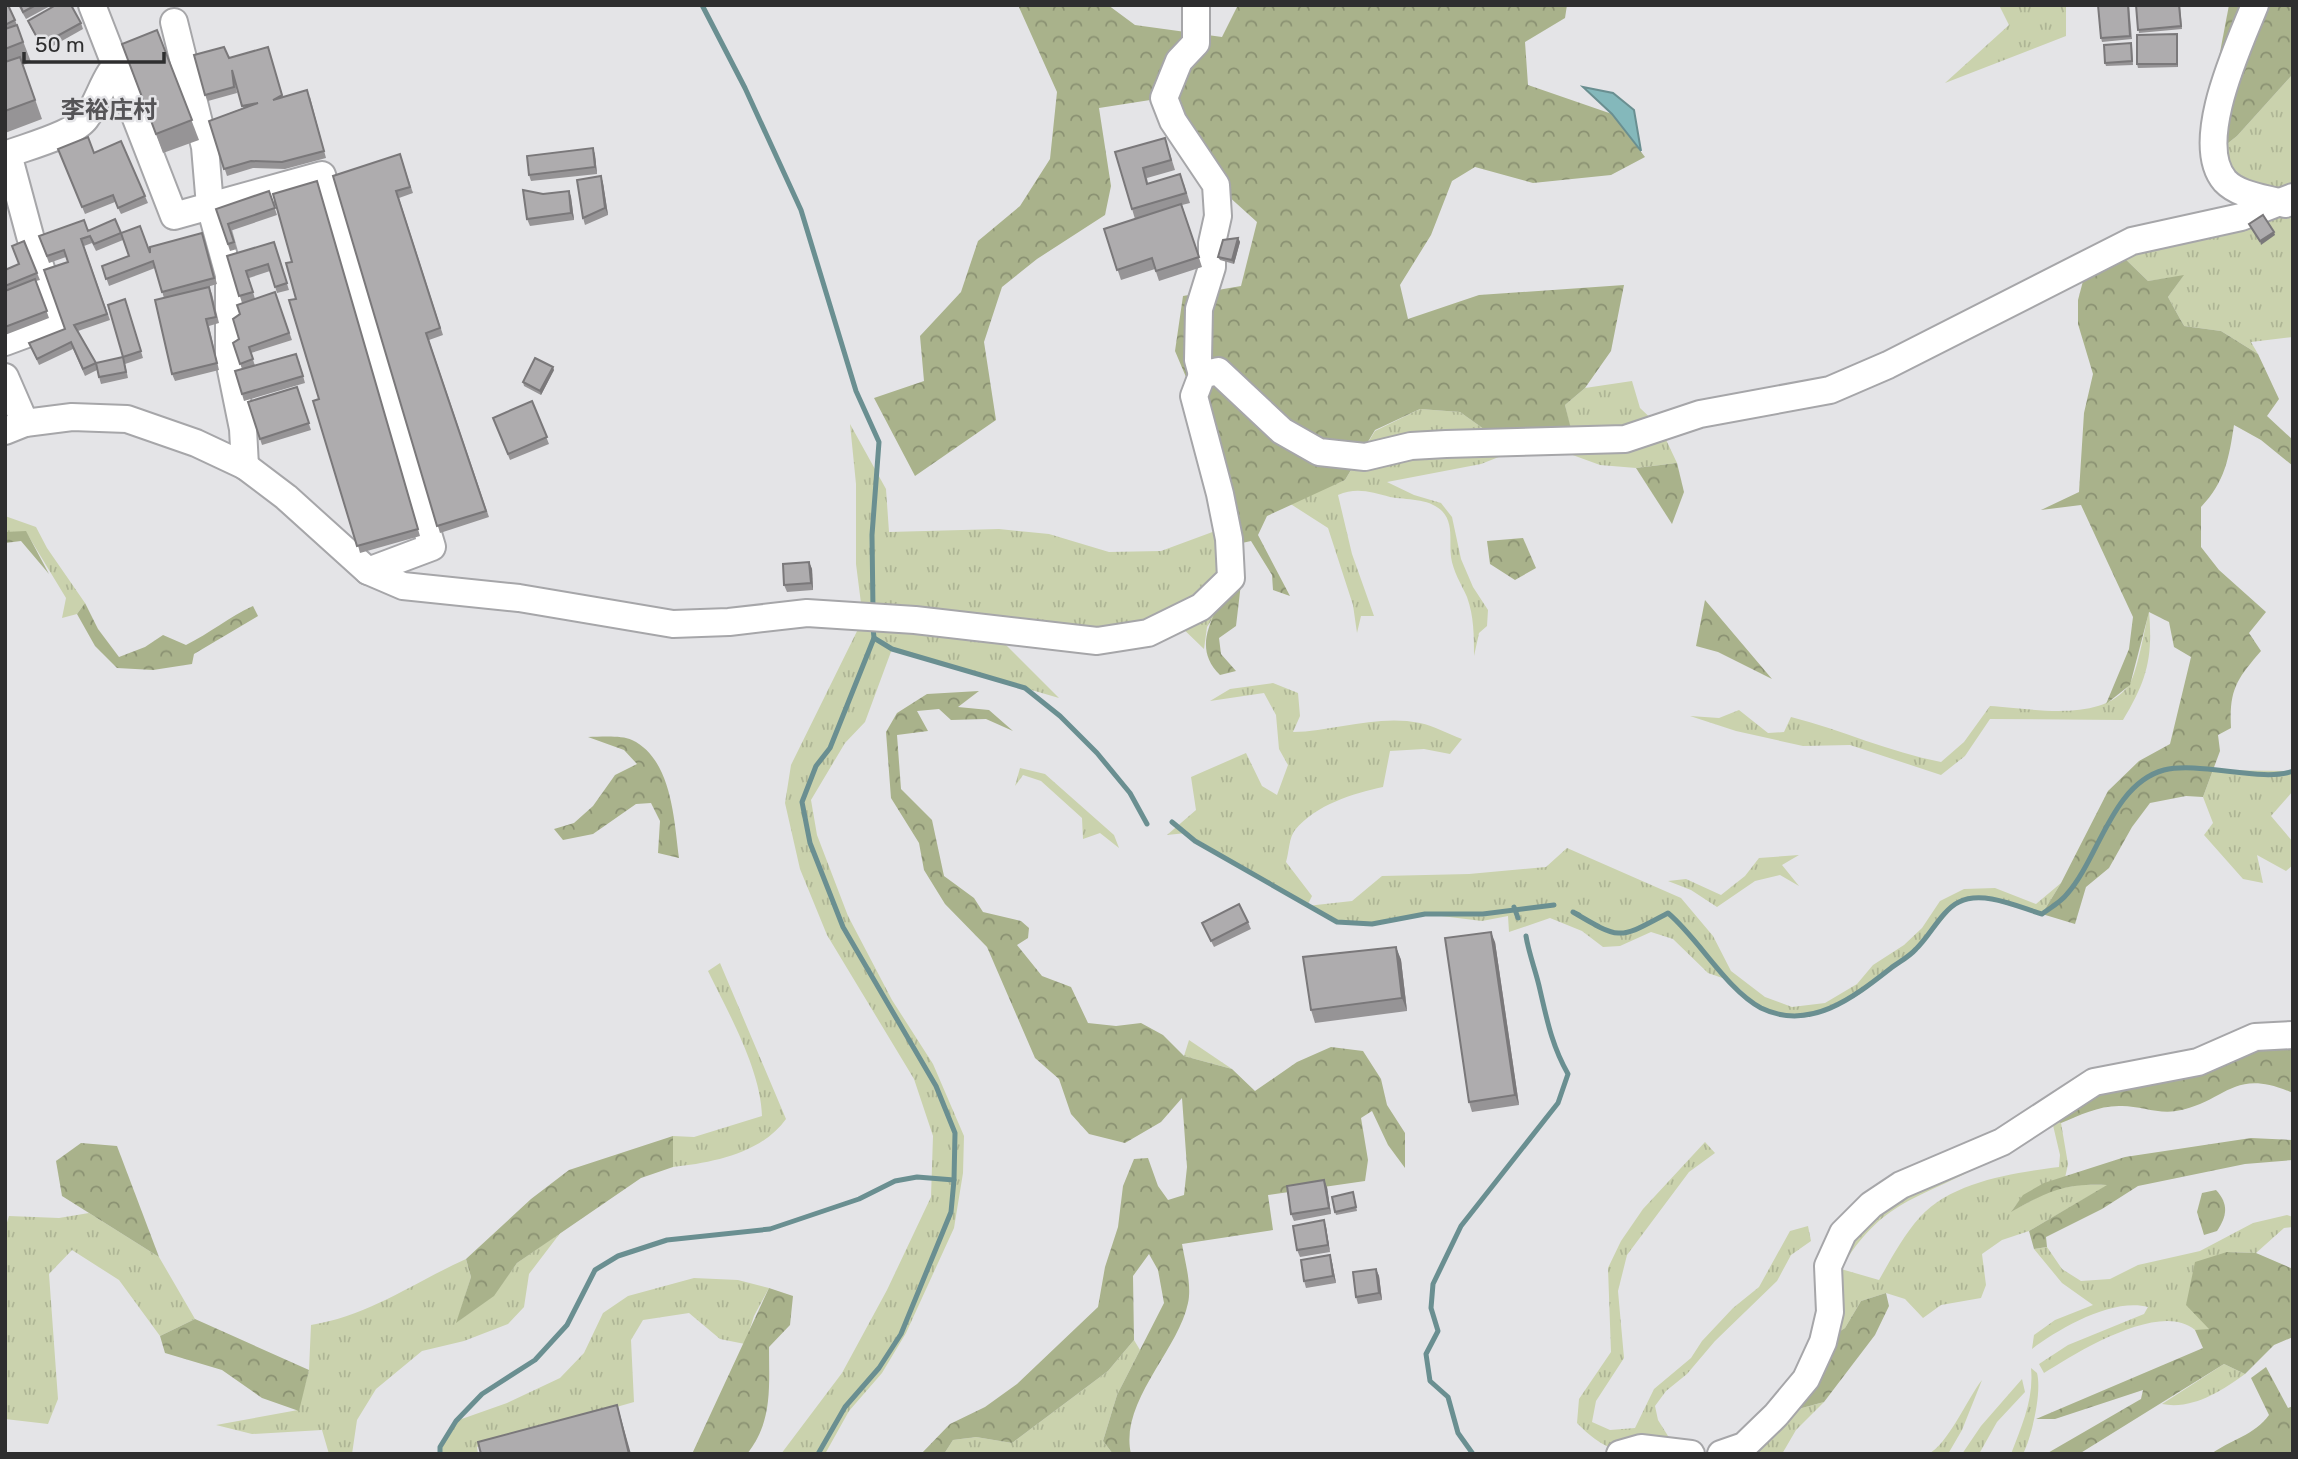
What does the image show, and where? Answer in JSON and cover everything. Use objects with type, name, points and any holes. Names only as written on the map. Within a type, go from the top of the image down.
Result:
[{"type":"street","points":[[92,5],[174,216],[322,175],[432,547],[368,570]]},
{"type":"street","points":[[5,377],[15,427],[72,417],[127,419],[196,443],[245,466],[286,497],[368,570],[403,586],[519,598],[673,624],[729,622],[807,613],[1097,641],[1148,633],[1201,607],[1231,578],[1229,539],[1220,494],[1194,396],[1202,375],[1198,360],[1199,309],[1212,267],[1212,243],[1218,216],[1216,185],[1172,121],[1164,98],[1180,61],[1195,43],[1196,5]]},
{"type":"street","points":[[2255,5],[2224,89],[2213,155],[2225,181],[2258,198],[2288,202]]},
{"type":"street","points":[[5,342],[59,321],[30,236],[7,155],[56,136],[85,120],[115,64],[166,27],[205,147],[210,206],[229,275],[229,360],[243,429],[245,466]]},
{"type":"street","points":[[1202,375],[1218,371],[1282,431],[1319,452],[1365,457],[1423,445],[1625,439],[1700,414],[1830,390],[1900,359],[2132,241],[2241,217],[2288,202]]},
{"type":"street","points":[[1721,1454],[1744,1446],[1776,1415],[1806,1379],[1823,1342],[1830,1312],[1828,1266],[1843,1233],[1871,1205],[1901,1185],[2002,1142],[2094,1082],[2198,1062],[2255,1037],[2293,1035]]},
{"type":"street","points":[[1620,1454],[1641,1448],[1691,1454]]},
{"type":"green space","points":[[1018,5],[1108,5],[1135,25],[1222,37],[1238,5],[1567,5],[1565,18],[1525,42],[1528,85],[1612,114],[1645,157],[1611,175],[1533,183],[1475,167],[1452,181],[1431,235],[1400,285],[1408,319],[1479,295],[1624,285],[1611,351],[1585,388],[1565,405],[1574,441],[1502,442],[1460,412],[1420,409],[1375,430],[1345,480],[1267,516],[1258,535],[1290,596],[1273,590],[1272,575],[1251,541],[1242,543],[1242,575],[1236,626],[1219,638],[1221,654],[1236,671],[1220,675],[1211,663],[1206,639],[1231,578],[1194,396],[1175,351],[1183,296],[1241,286],[1257,222],[1216,185],[1163,98],[1099,108],[1111,186],[1105,215],[1037,259],[1002,287],[984,342],[996,420],[915,476],[874,398],[924,381],[920,336],[961,292],[978,241],[1020,206],[1050,159],[1057,92]]},
{"type":"green space","points":[[1999,5],[2066,5],[2066,36],[1945,83],[2009,25]]},
{"type":"green space","points":[[2229,5],[2293,5],[2293,74],[2237,136],[2213,155],[2217,68]]},
{"type":"green space","points":[[2293,74],[2293,337],[2251,342],[2258,354],[2221,331],[2184,326],[2168,297],[2183,276],[2148,281],[2115,249],[2258,198],[2213,155],[2237,136]]},
{"type":"green space","points":[[2115,249],[2148,281],[2184,275],[2168,297],[2184,326],[2221,331],[2258,354],[2279,399],[2267,416],[2293,440],[2293,466],[2261,440],[2234,425],[2221,479],[2201,507],[2201,547],[2219,570],[2266,612],[2249,633],[2261,651],[2236,685],[2231,703],[2231,728],[2218,735],[2220,751],[2203,797],[2186,796],[2150,803],[2132,827],[2109,868],[2086,887],[2075,924],[2042,914],[2108,791],[2139,761],[2170,744],[2191,657],[2174,647],[2169,622],[2149,612],[2130,685],[2106,704],[2129,649],[2133,617],[2081,505],[2041,510],[2079,492],[2084,413],[2093,374],[2078,324],[2078,300],[2088,262]]},
{"type":"green space","points":[[1632,381],[1640,408],[1660,427],[1677,463],[1636,468],[1600,465],[1537,442],[1481,464],[1387,482],[1414,495],[1441,503],[1452,517],[1461,559],[1473,587],[1488,610],[1487,626],[1479,633],[1474,656],[1471,611],[1452,562],[1450,527],[1442,511],[1424,502],[1370,492],[1351,491],[1338,495],[1352,554],[1374,616],[1361,616],[1357,633],[1353,605],[1328,528],[1289,503],[1345,480],[1375,431],[1420,409],[1460,412],[1502,442],[1573,441],[1565,405],[1585,388]]},
{"type":"green space","points":[[850,424],[886,489],[889,532],[999,529],[1049,534],[1109,552],[1161,551],[1226,527],[1221,605],[1207,627],[1204,649],[1174,620],[1148,633],[990,629],[1059,698],[892,649],[865,722],[845,743],[811,800],[817,835],[848,916],[892,1000],[933,1064],[964,1136],[963,1173],[954,1228],[906,1333],[882,1373],[849,1411],[825,1454],[781,1454],[842,1373],[887,1290],[931,1197],[933,1136],[914,1079],[827,935],[800,869],[785,803],[791,765],[863,619],[856,564],[856,484]]},
{"type":"green space","points":[[1677,463],[1684,492],[1672,524],[1636,468]]},
{"type":"green space","points":[[5,516],[36,527],[47,548],[85,603],[77,614],[62,618],[66,598],[26,532],[5,532]]},
{"type":"green space","points":[[26,531],[49,574],[21,541],[5,543],[5,532]]},
{"type":"green space","points":[[1523,538],[1536,568],[1515,580],[1490,564],[1487,541]]},
{"type":"green space","points":[[1705,600],[1772,679],[1718,652],[1696,646]]},
{"type":"green space","points":[[85,603],[98,629],[119,657],[145,647],[163,635],[186,645],[253,606],[258,616],[194,654],[192,664],[153,670],[117,668],[95,646],[77,614]]},
{"type":"green space","points":[[2149,611],[2149,656],[2138,693],[2123,720],[1990,719],[1965,756],[1941,775],[1850,745],[1803,746],[1736,731],[1690,716],[1719,718],[1739,710],[1768,733],[1784,732],[1791,717],[1903,753],[1941,762],[1964,742],[1990,706],[2064,711],[2101,705],[2117,697],[2132,679]]},
{"type":"green space","points":[[1273,683],[1298,693],[1300,716],[1293,732],[1389,720],[1425,724],[1462,739],[1450,754],[1424,749],[1390,751],[1383,787],[1324,807],[1295,830],[1286,862],[1312,896],[1308,905],[1186,833],[1167,835],[1196,810],[1191,777],[1246,753],[1262,786],[1277,795],[1288,765],[1279,749],[1276,715],[1264,693],[1210,701],[1230,689]]},
{"type":"green space","points":[[979,691],[958,707],[989,710],[1013,731],[986,719],[951,720],[939,709],[917,711],[928,731],[897,735],[901,789],[932,820],[944,876],[974,898],[983,912],[1021,921],[1029,928],[1028,938],[1017,945],[1042,976],[1071,987],[1088,1023],[1116,1026],[1141,1023],[1163,1035],[1184,1056],[1232,1069],[1255,1091],[1297,1062],[1331,1047],[1363,1051],[1381,1079],[1387,1105],[1405,1133],[1405,1168],[1388,1145],[1372,1111],[1361,1118],[1368,1160],[1365,1181],[1268,1195],[1273,1230],[1182,1244],[1189,1281],[1188,1303],[1173,1340],[1133,1415],[1131,1454],[1113,1454],[1103,1441],[1117,1395],[1164,1303],[1158,1270],[1149,1254],[1133,1276],[1134,1340],[1108,1371],[1012,1443],[976,1437],[953,1440],[944,1454],[921,1454],[950,1424],[985,1407],[1017,1384],[1098,1307],[1105,1267],[1118,1227],[1123,1186],[1134,1159],[1148,1158],[1158,1186],[1168,1200],[1184,1195],[1187,1167],[1182,1098],[1161,1122],[1125,1143],[1089,1134],[1071,1114],[1059,1079],[1035,1058],[987,947],[945,904],[924,870],[919,843],[891,798],[886,732],[897,713],[927,694]]},
{"type":"green space","points":[[588,737],[627,738],[645,749],[656,761],[669,792],[679,858],[658,853],[660,821],[651,803],[636,804],[593,834],[563,840],[554,829],[574,823],[593,806],[615,775],[637,764],[624,750]]},
{"type":"green space","points":[[1020,768],[1045,774],[1114,835],[1119,848],[1100,833],[1083,839],[1082,818],[1041,781],[1023,775],[1015,786]]},
{"type":"green space","points":[[2213,770],[2293,771],[2293,791],[2271,816],[2293,842],[2293,865],[2286,871],[2257,855],[2263,883],[2243,879],[2204,835],[2213,823],[2203,797]]},
{"type":"green space","points":[[1567,848],[1681,898],[1713,936],[1731,971],[1765,997],[1792,1007],[1825,1003],[1857,984],[1873,965],[1904,945],[1922,928],[1940,901],[1964,889],[1995,888],[2036,904],[2061,883],[2042,914],[1978,897],[1958,902],[1916,950],[1860,994],[1833,1009],[1798,1017],[1761,1008],[1731,981],[1708,973],[1673,939],[1651,932],[1620,946],[1603,947],[1582,931],[1550,918],[1509,932],[1508,916],[1482,921],[1425,914],[1372,924],[1337,922],[1309,906],[1352,901],[1382,876],[1469,874],[1546,867]]},
{"type":"green space","points":[[1799,855],[1782,865],[1799,886],[1780,875],[1755,881],[1717,907],[1691,890],[1668,881],[1686,879],[1721,895],[1745,876],[1759,858]]},
{"type":"green space","points":[[720,963],[786,1119],[776,1131],[750,1148],[704,1163],[673,1167],[673,1136],[694,1137],[762,1116],[750,1061],[708,971]]},
{"type":"green space","points":[[2293,1035],[2293,1093],[2273,1086],[2243,1084],[2193,1107],[2176,1111],[2114,1106],[2090,1111],[2061,1123],[2052,1120],[2055,1105]]},
{"type":"green space","points":[[1189,1040],[1232,1069],[1184,1056]]},
{"type":"green space","points":[[2052,1120],[2061,1123],[2068,1164],[2065,1178],[2035,1189],[2012,1211],[2051,1190],[2079,1185],[2108,1185],[2029,1231],[2002,1240],[1982,1254],[1986,1285],[1981,1298],[1941,1305],[1923,1318],[1905,1299],[1886,1293],[1861,1301],[1845,1328],[1823,1342],[1828,1266],[1871,1205]],"holes":[[[2052,1121],[2060,1155],[2059,1167],[1985,1181],[1949,1195],[1934,1205],[1908,1232],[1879,1280],[1841,1269],[1871,1228],[1887,1215],[1921,1194],[1993,1159]]]},
{"type":"green space","points":[[673,1136],[673,1167],[641,1178],[517,1263],[494,1296],[456,1323],[471,1277],[466,1259],[531,1199],[569,1170]]},
{"type":"green space","points":[[2251,1138],[2293,1140],[2293,1160],[2245,1164],[2138,1186],[2102,1209],[2046,1237],[2047,1247],[2034,1249],[2029,1231],[2107,1185],[2056,1190],[2011,1212],[2023,1195],[2044,1183],[2125,1157]]},
{"type":"green space","points":[[1705,1142],[1715,1153],[1689,1172],[1627,1255],[1618,1291],[1624,1358],[1596,1401],[1592,1422],[1610,1430],[1635,1428],[1654,1389],[1691,1358],[1702,1341],[1733,1308],[1759,1287],[1790,1231],[1808,1226],[1811,1241],[1791,1255],[1777,1281],[1715,1341],[1687,1374],[1666,1391],[1655,1406],[1658,1420],[1678,1452],[1634,1453],[1612,1448],[1589,1435],[1577,1423],[1579,1399],[1611,1352],[1608,1268],[1621,1241],[1643,1209]]},
{"type":"green space","points":[[81,1143],[117,1146],[159,1257],[62,1196],[56,1161]]},
{"type":"green space","points":[[2216,1190],[2225,1205],[2225,1215],[2217,1231],[2204,1235],[2197,1212],[2202,1193]]},
{"type":"green space","points":[[89,1213],[159,1257],[195,1319],[160,1336],[119,1280],[72,1250],[49,1274],[58,1399],[48,1424],[5,1419],[5,1229],[9,1216],[59,1218]]},
{"type":"green space","points":[[2287,1215],[2293,1217],[2293,1227],[2284,1228],[2256,1253],[2227,1252],[2209,1330],[2195,1330],[2180,1322],[2162,1321],[2141,1325],[2097,1342],[2044,1373],[2039,1364],[2068,1345],[2144,1314],[2148,1307],[2134,1305],[2103,1311],[2057,1332],[2032,1349],[2034,1335],[2055,1320],[2093,1305],[2062,1283],[2034,1249],[2047,1247],[2062,1269],[2081,1281],[2110,1279],[2138,1265],[2200,1251],[2253,1223]]},
{"type":"green space","points":[[561,1232],[529,1274],[524,1307],[508,1324],[464,1341],[422,1351],[376,1389],[357,1420],[352,1454],[329,1454],[322,1430],[252,1434],[216,1425],[298,1410],[309,1370],[311,1325],[332,1321],[372,1306],[466,1259],[471,1277],[457,1322],[493,1296],[517,1263]]},
{"type":"green space","points":[[2227,1252],[2256,1253],[2293,1269],[2293,1337],[2274,1345],[2245,1374],[2224,1364],[2079,1454],[2046,1454],[2141,1399],[2143,1390],[2055,1419],[2036,1419],[2203,1348],[2195,1330],[2209,1329],[2186,1305],[2195,1262]]},
{"type":"green space","points":[[694,1278],[738,1280],[769,1288],[754,1316],[745,1344],[720,1339],[689,1313],[643,1320],[631,1340],[634,1402],[477,1447],[478,1454],[440,1454],[440,1447],[456,1421],[507,1403],[560,1378],[584,1353],[603,1313],[628,1296]]},
{"type":"green space","points":[[769,1288],[793,1296],[790,1325],[769,1347],[768,1403],[755,1442],[747,1454],[692,1454]]},
{"type":"green space","points":[[1886,1293],[1889,1306],[1875,1335],[1824,1402],[1776,1415],[1823,1342],[1845,1328],[1861,1301]]},
{"type":"green space","points":[[195,1319],[309,1370],[299,1411],[262,1398],[222,1370],[165,1353],[160,1336]]},
{"type":"green space","points":[[1134,1340],[1140,1350],[1117,1395],[1103,1441],[1113,1454],[944,1454],[953,1440],[976,1437],[1012,1443],[1108,1371]]},
{"type":"green space","points":[[2224,1364],[2245,1374],[2217,1393],[2195,1402],[2162,1404]]},
{"type":"green space","points":[[2266,1367],[2288,1408],[2293,1406],[2293,1454],[2211,1454],[2257,1428],[2269,1415],[2251,1378]]},
{"type":"green space","points":[[2031,1368],[2037,1373],[2038,1381],[2033,1425],[2023,1454],[2011,1454],[2029,1401]]},
{"type":"green space","points":[[2022,1379],[2025,1392],[1997,1422],[1979,1454],[1962,1454],[1981,1426]]},
{"type":"green space","points":[[1982,1380],[1962,1430],[1948,1454],[1928,1454],[1942,1442]]},
{"type":"green space","points":[[1824,1402],[1796,1430],[1782,1454],[1748,1454],[1776,1415]]},
{"type":"water","points":[[1583,87],[1613,93],[1634,110],[1641,151],[1612,114]]},
{"type":"building","points":[[5,5],[8,5],[15,20],[5,25]]},
{"type":"building","points":[[20,5],[36,5],[23,12]]},
{"type":"building","points":[[56,5],[71,5],[81,23],[41,45],[28,21]]},
{"type":"building","points":[[2098,5],[2128,5],[2130,36],[2101,38]]},
{"type":"building","points":[[2136,5],[2179,5],[2181,26],[2138,30]]},
{"type":"building","points":[[17,25],[23,42],[5,49],[5,29]]},
{"type":"building","points":[[157,30],[192,120],[156,134],[122,44]]},
{"type":"building","points":[[2177,34],[2177,64],[2137,64],[2137,35]]},
{"type":"building","points":[[2131,43],[2132,61],[2105,63],[2104,45]]},
{"type":"building","points":[[224,47],[229,58],[268,47],[282,95],[273,100],[307,90],[324,151],[282,162],[251,161],[224,169],[209,121],[258,103],[242,106],[232,70],[234,87],[205,95],[194,55]]},
{"type":"building","points":[[20,57],[35,100],[5,111],[5,62]]},
{"type":"building","points":[[88,137],[94,153],[121,141],[145,196],[118,208],[113,195],[82,207],[58,149]]},
{"type":"building","points":[[1165,138],[1171,160],[1143,168],[1147,184],[1180,174],[1186,193],[1132,209],[1115,152]]},
{"type":"building","points":[[593,148],[595,167],[529,175],[527,156]]},
{"type":"building","points":[[400,154],[410,187],[396,191],[440,328],[426,333],[486,511],[437,526],[333,176]]},
{"type":"building","points":[[601,176],[605,208],[583,218],[577,180]]},
{"type":"building","points":[[317,181],[418,529],[357,546],[313,401],[319,399],[289,300],[296,299],[286,263],[292,262],[273,194]]},
{"type":"building","points":[[523,190],[543,194],[569,191],[571,213],[527,219]]},
{"type":"building","points":[[269,191],[275,208],[228,224],[234,242],[228,244],[216,209]]},
{"type":"building","points":[[1181,204],[1199,257],[1156,271],[1152,258],[1117,270],[1104,229]]},
{"type":"building","points":[[2263,215],[2274,232],[2260,241],[2249,224]]},
{"type":"building","points":[[115,219],[121,233],[94,244],[90,236],[81,239],[107,314],[74,325],[96,363],[83,369],[71,342],[37,359],[29,343],[65,329],[44,270],[68,262],[64,250],[47,256],[39,236],[84,220],[88,231]]},
{"type":"building","points":[[140,226],[150,253],[150,247],[202,233],[214,278],[162,292],[153,261],[106,279],[102,266],[129,256],[121,233]]},
{"type":"building","points":[[1238,238],[1232,260],[1218,257],[1223,240]]},
{"type":"building","points":[[24,241],[37,273],[5,286],[5,270],[19,264],[12,246]]},
{"type":"building","points":[[274,242],[287,283],[275,287],[268,264],[246,271],[253,292],[239,296],[227,256]]},
{"type":"building","points":[[35,279],[47,311],[5,327],[5,291]]},
{"type":"building","points":[[209,287],[216,317],[206,319],[217,363],[172,374],[155,300]]},
{"type":"building","points":[[275,292],[289,333],[249,347],[253,359],[240,364],[233,343],[239,339],[233,319],[240,314],[237,305]]},
{"type":"building","points":[[125,299],[141,351],[123,357],[108,305]]},
{"type":"building","points":[[296,354],[303,376],[242,394],[235,371]]},
{"type":"building","points":[[123,357],[126,372],[99,377],[96,363]]},
{"type":"building","points":[[535,358],[553,367],[540,391],[523,382]]},
{"type":"building","points":[[297,387],[309,423],[260,439],[248,402]]},
{"type":"building","points":[[532,401],[547,437],[508,454],[493,418]]},
{"type":"building","points":[[809,562],[811,583],[784,585],[783,564]]},
{"type":"building","points":[[1239,904],[1248,922],[1211,941],[1202,923]]},
{"type":"building","points":[[1491,932],[1515,1095],[1469,1102],[1445,938]]},
{"type":"building","points":[[1396,947],[1402,998],[1311,1010],[1303,957]]},
{"type":"building","points":[[1324,1180],[1329,1208],[1291,1214],[1287,1186]]},
{"type":"building","points":[[1353,1192],[1356,1207],[1335,1212],[1332,1197]]},
{"type":"building","points":[[1324,1220],[1328,1245],[1297,1250],[1293,1226]]},
{"type":"building","points":[[1330,1255],[1333,1276],[1304,1281],[1301,1260]]},
{"type":"building","points":[[1376,1269],[1379,1293],[1356,1297],[1353,1272]]},
{"type":"building","points":[[617,1405],[629,1454],[481,1454],[478,1442]]},
{"type":"waterway","points":[[702,5],[745,88],[801,210],[856,391],[879,442],[872,535],[873,610]]},
{"type":"waterway","points":[[818,1454],[845,1407],[879,1368],[901,1334],[951,1212],[954,1180],[955,1133],[936,1086],[843,927],[810,843],[802,802],[816,766],[830,748],[874,638],[873,627]]},
{"type":"waterway","points":[[874,638],[892,649],[1025,688],[1060,716],[1097,753],[1130,793],[1147,824]]},
{"type":"waterway","points":[[1579,915],[1573,912],[1602,928],[1620,933],[1639,928],[1668,913],[1748,1000],[1779,1014],[1814,1014],[1847,1000],[1907,957],[1947,911],[1959,902],[1989,899],[2042,914],[2055,905],[2065,897],[2078,879],[2119,806],[2131,790],[2146,778],[2164,770],[2179,768],[2265,775],[2293,771]]},
{"type":"waterway","points":[[1172,822],[1195,841],[1337,922],[1372,924],[1425,914],[1483,914],[1554,905]]},
{"type":"waterway","points":[[1514,907],[1518,918]]},
{"type":"waterway","points":[[1473,1454],[1458,1433],[1448,1397],[1430,1381],[1426,1354],[1438,1331],[1431,1308],[1433,1284],[1461,1226],[1558,1103],[1568,1074],[1551,1033],[1526,936]]},
{"type":"waterway","points":[[440,1454],[440,1447],[456,1421],[482,1394],[535,1360],[567,1325],[595,1270],[618,1256],[667,1240],[770,1229],[859,1199],[895,1181],[917,1177],[954,1180]]},
{"type":"district","name":"李裕庄村","points":[[109,110]]}]
